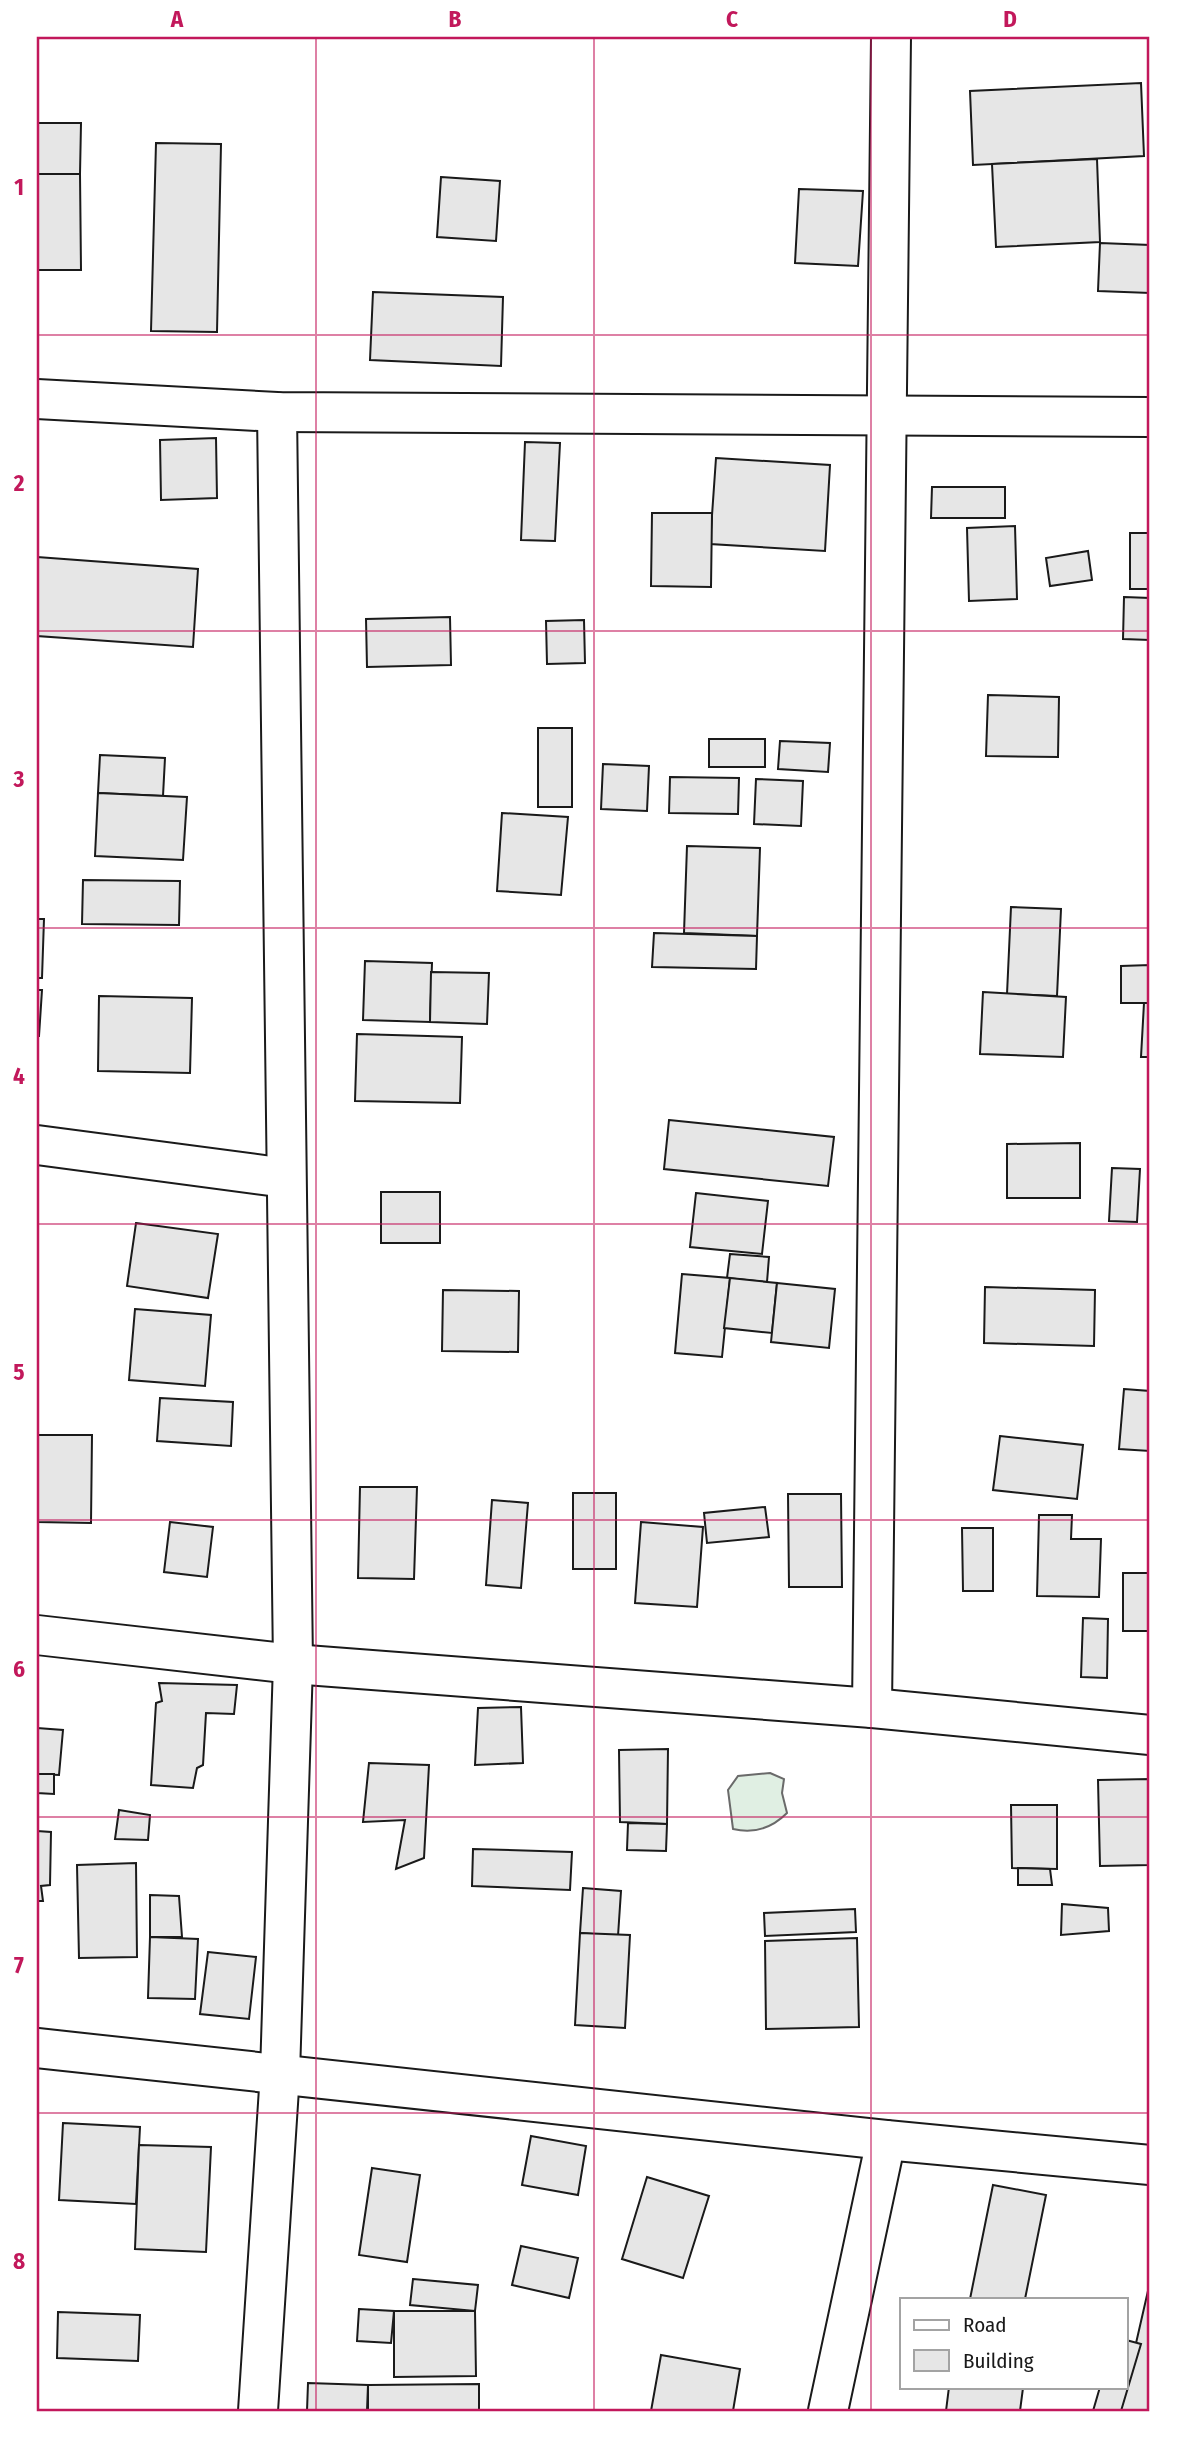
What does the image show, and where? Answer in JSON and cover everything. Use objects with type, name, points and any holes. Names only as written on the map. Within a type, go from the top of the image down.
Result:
[{"type":"street","points":[[872,1709],[891,37]]},
{"type":"street","points":[[37,399],[277,412],[1150,417]]},
{"type":"street","points":[[258,2411],[280,2073],[293,1664],[277,412]]},
{"type":"street","points":[[37,1145],[286,1178]]},
{"type":"street","points":[[37,1635],[293,1664],[872,1709],[1150,1735]]},
{"type":"street","points":[[37,2048],[886,2140],[1150,2165]]},
{"type":"street","points":[[828,2411],[886,2140]]},
{"type":"green space","points":[[770,1773],[784,1779],[782,1793],[787,1813],[762,1829],[733,1829],[728,1790],[738,1776]]},
{"type":"building","points":[[1141,83],[1144,156],[973,165],[970,91]]},
{"type":"building","points":[[37,123],[81,123],[80,174],[37,174]]},
{"type":"building","points":[[156,143],[221,144],[217,332],[151,331]]},
{"type":"building","points":[[1097,159],[1100,242],[996,247],[992,164]]},
{"type":"building","points":[[37,174],[80,174],[81,270],[37,270]]},
{"type":"building","points":[[441,177],[500,181],[496,241],[437,237]]},
{"type":"building","points":[[799,189],[863,191],[858,266],[795,263]]},
{"type":"building","points":[[1100,243],[1150,245],[1150,293],[1098,291]]},
{"type":"building","points":[[373,292],[503,297],[501,366],[370,360]]},
{"type":"building","points":[[216,438],[217,498],[161,500],[160,440]]},
{"type":"building","points":[[525,442],[560,443],[555,541],[521,540]]},
{"type":"building","points":[[716,458],[830,465],[825,551],[710,544]]},
{"type":"building","points":[[932,487],[1005,487],[1005,518],[931,518]]},
{"type":"building","points":[[652,513],[712,513],[711,587],[651,586]]},
{"type":"building","points":[[1015,526],[1017,599],[969,601],[967,528]]},
{"type":"building","points":[[1130,533],[1150,533],[1150,589],[1130,589]]},
{"type":"building","points":[[1088,551],[1092,580],[1050,586],[1046,558]]},
{"type":"building","points":[[37,557],[198,569],[193,647],[37,636]]},
{"type":"building","points":[[1124,597],[1150,598],[1150,640],[1123,639]]},
{"type":"building","points":[[450,617],[451,665],[367,667],[366,619]]},
{"type":"building","points":[[584,620],[585,663],[547,664],[546,621]]},
{"type":"building","points":[[988,695],[1059,697],[1058,757],[986,756]]},
{"type":"building","points":[[538,728],[572,728],[572,807],[538,807]]},
{"type":"building","points":[[709,739],[765,739],[765,767],[709,767]]},
{"type":"building","points":[[780,741],[830,743],[828,772],[778,769]]},
{"type":"building","points":[[100,755],[165,758],[163,796],[98,793]]},
{"type":"building","points":[[603,764],[649,766],[647,811],[601,809]]},
{"type":"building","points":[[670,777],[739,778],[738,814],[669,813]]},
{"type":"building","points":[[756,779],[803,781],[801,826],[754,824]]},
{"type":"building","points":[[98,793],[187,797],[183,860],[95,856]]},
{"type":"building","points":[[502,813],[568,817],[561,895],[497,891]]},
{"type":"building","points":[[687,846],[760,848],[757,936],[684,933]]},
{"type":"building","points":[[83,880],[180,881],[179,925],[82,924]]},
{"type":"building","points":[[1011,907],[1061,909],[1057,996],[1007,994]]},
{"type":"building","points":[[37,919],[44,919],[42,978],[37,978]]},
{"type":"building","points":[[654,933],[757,936],[756,969],[652,967]]},
{"type":"building","points":[[365,961],[432,963],[430,1022],[363,1020]]},
{"type":"building","points":[[1150,965],[1150,1003],[1121,1003],[1121,966]]},
{"type":"building","points":[[431,972],[489,973],[487,1024],[430,1022]]},
{"type":"building","points":[[37,990],[42,990],[39,1036],[37,1036]]},
{"type":"building","points":[[983,992],[1066,997],[1063,1057],[980,1054]]},
{"type":"building","points":[[99,996],[192,998],[190,1073],[98,1071]]},
{"type":"building","points":[[1144,1003],[1150,1003],[1150,1057],[1141,1057]]},
{"type":"building","points":[[357,1034],[462,1037],[460,1103],[355,1101]]},
{"type":"building","points":[[669,1120],[834,1137],[828,1186],[664,1169]]},
{"type":"building","points":[[1080,1143],[1080,1198],[1007,1198],[1007,1144]]},
{"type":"building","points":[[1112,1168],[1140,1169],[1137,1222],[1109,1221]]},
{"type":"building","points":[[381,1192],[440,1192],[440,1243],[381,1243]]},
{"type":"building","points":[[696,1193],[768,1201],[762,1254],[690,1247]]},
{"type":"building","points":[[136,1223],[218,1234],[208,1298],[127,1286]]},
{"type":"building","points":[[730,1254],[769,1257],[767,1282],[727,1278]]},
{"type":"building","points":[[682,1274],[730,1278],[722,1357],[675,1353]]},
{"type":"building","points":[[730,1278],[777,1283],[772,1333],[724,1328]]},
{"type":"building","points":[[777,1283],[835,1289],[829,1348],[771,1342]]},
{"type":"building","points":[[985,1287],[1095,1290],[1094,1346],[984,1343]]},
{"type":"building","points":[[443,1290],[519,1291],[518,1352],[442,1351]]},
{"type":"building","points":[[135,1309],[211,1315],[205,1386],[129,1380]]},
{"type":"building","points":[[1124,1389],[1150,1391],[1150,1451],[1119,1449]]},
{"type":"building","points":[[160,1398],[233,1402],[231,1446],[157,1441]]},
{"type":"building","points":[[37,1435],[92,1435],[91,1523],[37,1522]]},
{"type":"building","points":[[1000,1436],[1083,1445],[1077,1499],[993,1490]]},
{"type":"building","points":[[360,1487],[417,1487],[414,1579],[358,1578]]},
{"type":"building","points":[[573,1493],[616,1493],[616,1569],[573,1569]]},
{"type":"building","points":[[788,1494],[841,1494],[842,1587],[789,1587]]},
{"type":"building","points":[[492,1500],[528,1503],[521,1588],[486,1585]]},
{"type":"building","points":[[765,1507],[769,1537],[707,1543],[704,1513]]},
{"type":"building","points":[[1039,1515],[1072,1515],[1071,1539],[1101,1539],[1099,1597],[1037,1596]]},
{"type":"building","points":[[170,1522],[213,1527],[207,1577],[164,1572]]},
{"type":"building","points":[[641,1522],[703,1527],[697,1607],[635,1603]]},
{"type":"building","points":[[962,1528],[993,1528],[993,1591],[963,1591]]},
{"type":"building","points":[[1123,1573],[1150,1573],[1150,1631],[1123,1631]]},
{"type":"building","points":[[1083,1618],[1108,1619],[1107,1678],[1081,1677]]},
{"type":"building","points":[[159,1683],[237,1685],[234,1714],[206,1713],[203,1765],[197,1768],[193,1788],[151,1785],[156,1703],[162,1701]]},
{"type":"building","points":[[521,1707],[523,1763],[475,1765],[478,1708]]},
{"type":"building","points":[[37,1728],[63,1730],[59,1775],[37,1774]]},
{"type":"building","points":[[668,1749],[667,1824],[620,1822],[619,1750]]},
{"type":"building","points":[[369,1763],[429,1765],[424,1858],[396,1869],[405,1820],[363,1822]]},
{"type":"building","points":[[37,1774],[54,1774],[54,1794],[37,1793]]},
{"type":"building","points":[[1150,1779],[1150,1865],[1100,1866],[1098,1780]]},
{"type":"building","points":[[1011,1805],[1057,1805],[1057,1869],[1012,1868]]},
{"type":"building","points":[[119,1810],[150,1815],[148,1840],[115,1839]]},
{"type":"building","points":[[628,1823],[667,1824],[666,1851],[627,1850]]},
{"type":"building","points":[[37,1831],[51,1832],[50,1885],[41,1886],[43,1901],[37,1901]]},
{"type":"building","points":[[473,1849],[572,1852],[570,1890],[472,1886]]},
{"type":"building","points":[[136,1863],[137,1957],[79,1958],[77,1865]]},
{"type":"building","points":[[1018,1868],[1050,1869],[1052,1885],[1018,1885]]},
{"type":"building","points":[[583,1888],[621,1891],[618,1936],[580,1933]]},
{"type":"building","points":[[150,1895],[179,1896],[182,1937],[150,1937]]},
{"type":"building","points":[[1062,1904],[1108,1908],[1109,1931],[1061,1935]]},
{"type":"building","points":[[855,1909],[856,1932],[765,1936],[764,1913]]},
{"type":"building","points":[[580,1933],[630,1935],[625,2028],[575,2025]]},
{"type":"building","points":[[150,1937],[198,1939],[195,1999],[148,1998]]},
{"type":"building","points":[[857,1938],[859,2027],[766,2029],[765,1941]]},
{"type":"building","points":[[208,1952],[256,1957],[249,2019],[200,2014]]},
{"type":"building","points":[[63,2123],[140,2127],[136,2204],[59,2200]]},
{"type":"building","points":[[531,2136],[586,2146],[578,2195],[522,2185]]},
{"type":"building","points":[[139,2145],[211,2147],[206,2252],[135,2249]]},
{"type":"building","points":[[372,2168],[420,2175],[407,2262],[359,2255]]},
{"type":"building","points":[[647,2177],[709,2196],[683,2278],[622,2259]]},
{"type":"building","points":[[993,2185],[1046,2195],[1025,2298],[970,2298]]},
{"type":"building","points":[[521,2246],[578,2258],[569,2298],[512,2285]]},
{"type":"building","points":[[413,2279],[478,2285],[475,2311],[410,2305]]},
{"type":"building","points":[[1150,2282],[1150,2411],[1120,2411],[1126,2388],[1128,2388]]},
{"type":"building","points":[[359,2309],[394,2311],[391,2343],[357,2341]]},
{"type":"building","points":[[394,2311],[475,2311],[476,2376],[394,2377]]},
{"type":"building","points":[[58,2312],[140,2315],[138,2361],[57,2358]]},
{"type":"building","points":[[1128,2341],[1141,2344],[1128,2388]]},
{"type":"building","points":[[661,2355],[740,2369],[733,2411],[651,2411]]},
{"type":"building","points":[[308,2383],[368,2385],[367,2411],[307,2411]]},
{"type":"building","points":[[479,2384],[479,2411],[368,2411],[368,2385]]},
{"type":"building","points":[[949,2388],[1023,2388],[1020,2411],[946,2411]]},
{"type":"building","points":[[1100,2388],[1128,2388],[1121,2411],[1093,2411]]}]
